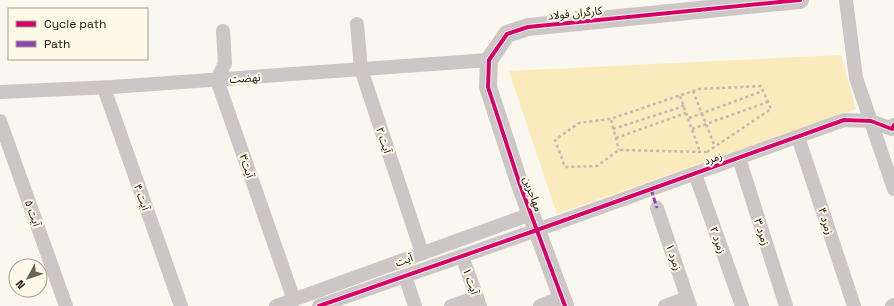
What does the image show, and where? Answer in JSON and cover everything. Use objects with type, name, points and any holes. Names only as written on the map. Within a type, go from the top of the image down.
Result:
[{"type":"street","name":"کارگران فولاد","points":[[489,60],[507,34],[528,27],[723,4],[800,0]]},
{"type":"street","points":[[846,0],[856,78],[894,189]]},
{"type":"street","name":"آیت ۲","points":[[357,24],[361,69],[422,253]]},
{"type":"street","points":[[217,80],[225,63],[223,31]]},
{"type":"street","name":"نهضت","points":[[0,92],[104,88],[489,60]]},
{"type":"street","name":"مهاجرین","points":[[489,60],[488,86],[519,182],[564,302]]},
{"type":"street","name":"آیت۳","points":[[217,80],[294,300]]},
{"type":"street","name":"آیت ۴","points":[[104,88],[181,306]]},
{"type":"street","name":"زمرد","points":[[534,222],[695,174],[844,120],[870,120],[893,128]]},
{"type":"street","name":"آیت ۵","points":[[0,121],[66,306]]},
{"type":"street","name":"زمرد ۴","points":[[798,136],[854,306]]},
{"type":"street","name":"زمرد ۳","points":[[739,158],[786,306]]},
{"type":"street","name":"زمرد ۲","points":[[695,174],[742,306]]},
{"type":"street","name":"زمرد ۱","points":[[657,208],[689,302]]},
{"type":"street","points":[[319,306],[343,302],[404,276],[462,256],[534,222]]},
{"type":"street","name":"آیت","points":[[276,306],[422,253],[534,222]]},
{"type":"street","name":"آیت ۱","points":[[462,256],[478,301]]},
{"type":"street","points":[[404,276],[415,306]]},
{"type":"street","points":[[451,306],[478,301]]},
{"type":"street","points":[[540,306],[564,302]]},
{"type":"street","points":[[665,306],[689,302]]},
{"type":"path","points":[[761,86],[771,109],[707,152],[619,150],[597,166],[565,167],[555,140],[579,123],[610,119],[693,91],[699,89],[761,86]]},
{"type":"path","points":[[688,118],[763,90]]},
{"type":"path","points":[[693,91],[716,147]]},
{"type":"path","points":[[680,96],[700,152]]},
{"type":"path","points":[[692,129],[768,102]]},
{"type":"path","points":[[613,129],[684,106]]},
{"type":"path","points":[[616,138],[686,113]]},
{"type":"path","points":[[610,119],[619,150]]},
{"type":"path","points":[[707,152],[713,167]]},
{"type":"shaded area","points":[[841,55],[856,109],[557,214],[509,71]]},
{"type":"marked path","points":[[651,189],[657,208]]},
{"type":"cycle path","points":[[565,306],[519,182],[488,87],[489,60],[507,34],[528,27],[800,0]]},
{"type":"cycle path","points":[[319,306],[844,120],[871,121],[892,129],[894,125]]}]
